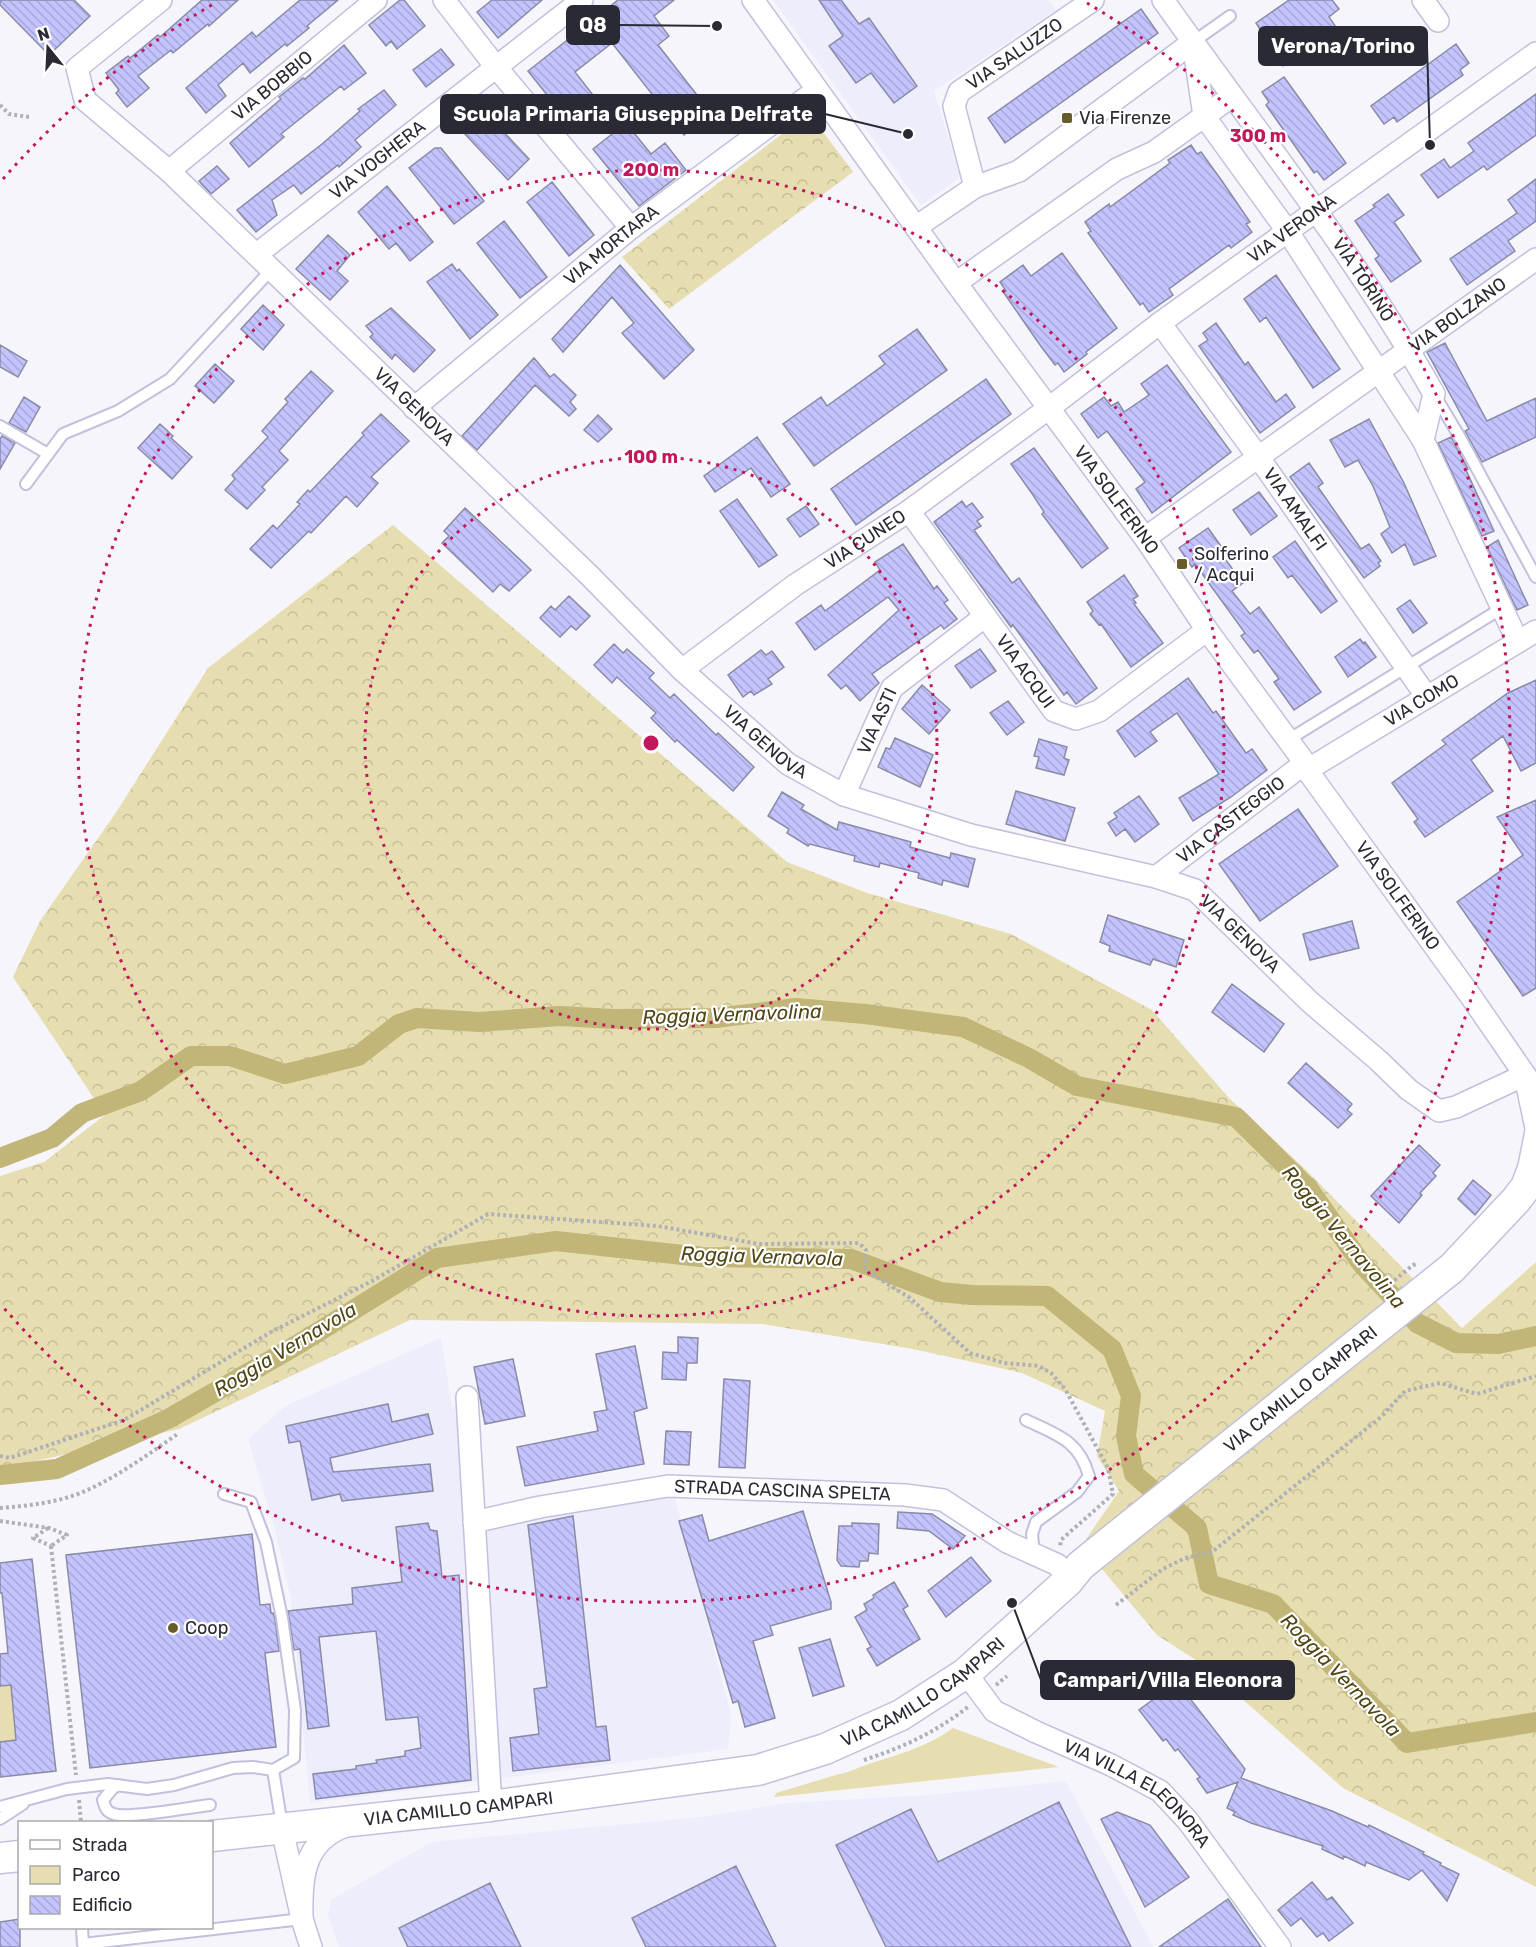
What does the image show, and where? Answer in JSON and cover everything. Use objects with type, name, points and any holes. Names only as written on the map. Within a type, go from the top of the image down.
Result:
[{"type":"street","name":"VIA GENOVA","points":[[161,0],[77,68],[85,99],[169,171],[257,254],[590,576],[682,670],[788,764],[844,795],[971,835],[1156,877],[1195,890],[1310,1002],[1409,1090],[1439,1111],[1530,1083]]},
{"type":"street","name":"VIA BOBBIO","points":[[169,171],[376,0]]},
{"type":"street","points":[[444,0],[496,67],[631,228]]},
{"type":"street","name":"VIA VOGHERA","points":[[257,254],[582,0]]},
{"type":"street","name":"VIA SOLFERINO","points":[[753,0],[956,283],[1145,538],[1530,1083]]},
{"type":"street","name":"VIA SALUZZO","points":[[975,187],[954,106],[959,92],[1093,0]]},
{"type":"street","name":"VIA TORINO","points":[[1163,0],[1231,97],[1316,210],[1410,350],[1434,394]]},
{"type":"street","points":[[1424,0],[1438,21]]},
{"type":"street","points":[[916,227],[975,187],[1019,171],[1193,42]]},
{"type":"street","name":"VIA TORINO","points":[[1193,42],[1204,116],[1288,232],[1422,440],[1502,608],[1527,637]]},
{"type":"street","name":"VIA VERONA","points":[[1049,408],[1160,323],[1536,53]]},
{"type":"street","name":"VIA MORTARA","points":[[414,408],[631,228],[817,90]]},
{"type":"street","points":[[956,283],[1117,169],[1154,152],[1231,97]]},
{"type":"street","name":"VIA BOLZANO","points":[[1145,538],[1536,259]]},
{"type":"street","name":"VIA AMALFI","points":[[1160,323],[1427,697]]},
{"type":"street","points":[[1422,440],[1434,394]]},
{"type":"street","name":"VIA CUNEO","points":[[682,670],[795,585],[909,511],[1049,408]]},
{"type":"street","name":"VIA ACQUI","points":[[909,511],[1054,711],[1076,719],[1098,711],[1208,630]]},
{"type":"street","name":"VIA ASTI","points":[[844,795],[892,688],[984,617]]},
{"type":"street","name":"VIA COMO","points":[[1306,767],[1527,637]]},
{"type":"street","name":"VIA CASTEGGIO","points":[[1156,877],[1306,767]]},
{"type":"street","points":[[1516,1200],[1528,1166],[1536,1130],[1530,1083]]},
{"type":"street","name":"VIA CAMILLO CAMPARI","points":[[213,1836],[491,1806],[758,1770],[825,1749],[901,1715],[966,1673],[1063,1573],[1080,1566],[1452,1268],[1516,1200],[1536,1174]]},
{"type":"street","points":[[466,1397],[491,1806]]},
{"type":"street","name":"STRADA CASCINA SPELTA","points":[[474,1522],[540,1507],[668,1486],[904,1495],[943,1500],[1007,1542],[1063,1573]]},
{"type":"street","name":"VIA VILLA ELEONORA","points":[[966,1673],[994,1711],[1111,1765],[1160,1791],[1188,1821],[1280,1947]]},
{"type":"street","points":[[302,1920],[301,1887],[305,1865],[323,1839],[340,1828],[364,1820]]},
{"type":"street","points":[[282,1828],[302,1920],[311,1947]]},
{"type":"street","points":[[0,1858],[18,1856]]},
{"type":"lane","points":[[1193,42],[1230,16]]},
{"type":"lane","points":[[26,484],[63,434],[118,411],[170,379],[272,269]]},
{"type":"lane","points":[[1434,394],[1536,577]]},
{"type":"lane","points":[[0,426],[48,454]]},
{"type":"lane","points":[[1288,740],[1502,608]]},
{"type":"lane","points":[[1026,1420],[1064,1438],[1076,1447],[1085,1462],[1089,1476],[1077,1492],[1036,1522],[1032,1534],[1034,1555]]},
{"type":"lane","points":[[0,1806],[33,1796],[78,1787],[108,1784],[147,1789],[174,1785],[233,1768],[253,1767],[273,1770],[294,1758],[295,1710],[282,1618],[266,1542],[251,1502],[224,1494]]},
{"type":"lane","points":[[273,1770],[282,1828]]},
{"type":"lane","points":[[119,1785],[113,1788],[104,1800],[106,1809],[113,1814],[132,1815],[210,1805]]},
{"type":"lane","points":[[0,1819],[33,1796]]},
{"type":"lane","points":[[213,1926],[302,1920]]},
{"type":"lane","points":[[82,1929],[83,1944],[190,1929]]},
{"type":"path","points":[[0,105],[9,114],[29,117]]},
{"type":"path","points":[[0,1456],[10,1458],[124,1420],[271,1332],[372,1281],[488,1214],[658,1226],[759,1244],[859,1243],[867,1250],[865,1270],[910,1298],[970,1353],[1004,1363],[1039,1366],[1051,1373],[1065,1389],[1108,1468],[1113,1494],[1061,1540],[1063,1573]]},
{"type":"path","points":[[1116,1605],[1163,1569],[1185,1558],[1212,1552],[1381,1417],[1405,1391],[1440,1383],[1477,1394],[1536,1376]]},
{"type":"path","points":[[0,1508],[39,1504],[77,1494],[115,1477],[179,1433]]},
{"type":"path","points":[[0,1521],[49,1528],[66,1535],[51,1546]]},
{"type":"path","points":[[49,1528],[33,1538],[51,1546]]},
{"type":"path","points":[[51,1546],[81,1821]]},
{"type":"shaded area","points":[[773,0],[1048,0],[1056,10],[934,91],[960,177],[921,205]]},
{"type":"shaded area","points":[[441,1338],[452,1407],[475,1403],[487,1531],[661,1494],[674,1495],[731,1715],[728,1749],[310,1803],[291,1598],[275,1530],[248,1439],[287,1405]]},
{"type":"shaded area","points":[[1066,1781],[1153,1947],[339,1947],[328,1915],[331,1900],[432,1842],[701,1817],[786,1803],[930,1795]]},
{"type":"green space","points":[[809,113],[853,172],[669,309],[622,257]]},
{"type":"green space","points":[[393,525],[787,862],[867,893],[1011,934],[1152,1010],[1229,1098],[1307,1171],[1462,1328],[1536,1262],[1536,1887],[1343,1788],[1205,1666],[1157,1635],[1082,1545],[1119,1491],[1097,1456],[1105,1411],[1022,1373],[913,1349],[762,1324],[410,1320],[179,1429],[0,1469],[0,1176],[44,1162],[105,1115],[13,977],[40,921],[115,814],[208,668]]},
{"type":"green space","points":[[11,1685],[16,1740],[0,1742],[0,1686]]},
{"type":"green space","points":[[953,1728],[1059,1767],[774,1797],[776,1793],[846,1773],[911,1750]]},
{"type":"building","points":[[0,0],[74,0],[90,16],[49,55],[0,5]]},
{"type":"building","points":[[202,0],[238,0],[209,26],[208,24],[173,53],[171,50],[138,76],[149,88],[127,107],[116,93],[119,90],[106,73],[128,56],[130,58],[158,35],[160,37]]},
{"type":"building","points":[[300,0],[338,0],[307,26],[309,28],[287,46],[285,44],[250,73],[243,63],[218,85],[226,96],[206,113],[186,88],[252,32],[256,37]]},
{"type":"building","points":[[400,0],[404,0],[425,26],[397,49],[391,41],[386,46],[369,25]]},
{"type":"building","points":[[492,0],[542,0],[498,38],[477,12]]},
{"type":"building","points":[[618,0],[674,0],[654,16],[669,36],[658,45],[708,109],[694,120],[698,124],[684,135],[612,43],[575,72],[600,104],[572,126],[528,71]]},
{"type":"building","points":[[819,0],[841,0],[859,24],[869,18],[917,86],[894,103],[871,73],[856,83],[829,46],[843,36]]},
{"type":"building","points":[[1289,0],[1332,0],[1339,9],[1329,17],[1346,42],[1327,55],[1316,40],[1283,66],[1256,23]]},
{"type":"building","points":[[1141,9],[1158,33],[1005,143],[988,118]]},
{"type":"building","points":[[1456,44],[1469,63],[1460,70],[1463,75],[1397,122],[1394,117],[1384,124],[1371,106]]},
{"type":"building","points":[[344,45],[366,73],[344,90],[341,86],[281,134],[284,137],[249,167],[230,143],[281,99],[279,97],[303,78],[305,79]]},
{"type":"building","points":[[441,49],[454,65],[426,87],[413,70]]},
{"type":"building","points":[[1284,77],[1346,163],[1324,180],[1317,171],[1314,173],[1266,105],[1269,102],[1262,92]]},
{"type":"building","points":[[384,90],[396,105],[355,140],[361,147],[339,167],[338,165],[301,194],[294,185],[272,200],[277,215],[256,232],[237,210],[322,144],[360,111],[358,109]]},
{"type":"building","points":[[1536,94],[1536,135],[1487,170],[1484,166],[1438,198],[1421,175],[1444,159],[1450,168],[1474,151],[1468,143]]},
{"type":"building","points":[[484,111],[529,159],[508,180],[463,132]]},
{"type":"building","points":[[626,123],[651,154],[665,143],[686,170],[639,206],[593,149]]},
{"type":"building","points":[[1191,145],[1197,154],[1201,152],[1222,181],[1250,222],[1246,224],[1252,232],[1231,248],[1229,245],[1169,289],[1173,295],[1149,312],[1143,303],[1140,305],[1088,233],[1091,231],[1085,222],[1109,204],[1110,207],[1170,163],[1168,160]]},
{"type":"building","points":[[435,148],[441,148],[484,201],[454,224],[409,168]]},
{"type":"building","points":[[217,166],[229,179],[211,194],[199,181]]},
{"type":"building","points":[[1536,179],[1536,221],[1508,241],[1515,251],[1467,285],[1450,259],[1517,213],[1508,200]]},
{"type":"building","points":[[552,182],[594,235],[569,256],[527,202]]},
{"type":"building","points":[[387,186],[433,242],[410,261],[396,243],[389,249],[358,212]]},
{"type":"building","points":[[1388,194],[1404,215],[1394,222],[1421,261],[1391,282],[1375,259],[1379,256],[1355,221],[1375,207],[1373,205]]},
{"type":"building","points":[[504,221],[547,277],[520,298],[477,243]]},
{"type":"building","points":[[328,235],[350,255],[337,271],[348,281],[330,300],[296,269]]},
{"type":"building","points":[[1062,253],[1117,328],[1064,372],[1058,363],[1055,365],[1040,345],[1004,293],[1006,291],[1000,282],[1023,265],[1031,276]]},
{"type":"building","points":[[452,264],[457,271],[459,269],[498,315],[470,339],[427,282]]},
{"type":"building","points":[[620,265],[694,350],[664,379],[622,333],[634,323],[612,297],[563,352],[552,339]]},
{"type":"building","points":[[1276,275],[1340,369],[1313,388],[1266,317],[1260,322],[1244,299]]},
{"type":"building","points":[[263,305],[284,325],[263,350],[241,329]]},
{"type":"building","points":[[391,308],[435,350],[414,372],[395,354],[392,359],[370,337],[373,334],[366,326]]},
{"type":"building","points":[[1216,323],[1245,365],[1248,362],[1276,402],[1286,394],[1295,407],[1260,433],[1199,346],[1208,340],[1203,333]]},
{"type":"building","points":[[917,329],[947,370],[814,466],[783,424],[821,397],[827,406],[885,364],[879,356]]},
{"type":"building","points":[[1445,343],[1487,421],[1536,398],[1536,437],[1482,462],[1465,431],[1469,429],[1427,352]]},
{"type":"building","points":[[0,345],[27,361],[18,377],[0,367]]},
{"type":"building","points":[[534,358],[550,377],[554,374],[576,395],[570,402],[576,409],[569,416],[535,385],[477,450],[462,436]]},
{"type":"building","points":[[215,364],[234,381],[214,403],[195,386]]},
{"type":"building","points":[[1167,365],[1231,452],[1152,513],[1136,489],[1145,482],[1107,431],[1098,438],[1081,414],[1104,397],[1111,406],[1118,402],[1124,412],[1149,395],[1141,384]]},
{"type":"building","points":[[311,371],[333,391],[279,451],[288,460],[262,487],[265,490],[247,509],[225,490],[235,479],[232,475],[268,437],[262,431],[288,402],[285,399]]},
{"type":"building","points":[[986,379],[1011,414],[856,525],[831,489]]},
{"type":"building","points":[[24,397],[40,407],[26,432],[9,423]]},
{"type":"building","points":[[381,414],[409,441],[371,477],[378,483],[357,507],[346,496],[311,533],[309,531],[271,568],[250,549],[273,525],[277,529],[300,504],[297,502],[308,490],[310,492]]},
{"type":"building","points":[[598,415],[612,429],[598,442],[584,430]]},
{"type":"building","points":[[1369,419],[1404,483],[1436,556],[1414,565],[1405,544],[1392,553],[1381,534],[1390,527],[1373,486],[1358,460],[1345,467],[1330,440]]},
{"type":"building","points":[[160,424],[173,436],[171,438],[192,457],[172,479],[138,448]]},
{"type":"building","points":[[2,436],[15,443],[0,469],[0,439]]},
{"type":"building","points":[[757,437],[790,484],[771,497],[751,468],[715,492],[704,476]]},
{"type":"building","points":[[1451,437],[1468,469],[1466,470],[1494,531],[1482,536],[1438,443]]},
{"type":"building","points":[[1034,448],[1108,548],[1082,568],[1042,514],[1044,512],[1011,464]]},
{"type":"building","points":[[1309,463],[1323,483],[1318,487],[1361,549],[1369,544],[1381,561],[1378,563],[1380,566],[1364,578],[1290,477]]},
{"type":"building","points":[[1259,492],[1277,516],[1251,535],[1233,510]]},
{"type":"building","points":[[737,499],[777,555],[759,567],[720,511]]},
{"type":"building","points":[[962,501],[966,507],[972,503],[983,517],[977,521],[981,526],[974,530],[1012,583],[1019,578],[1097,688],[1076,704],[1067,692],[1064,695],[934,522]]},
{"type":"building","points":[[806,506],[819,524],[800,537],[787,519]]},
{"type":"building","points":[[465,508],[531,570],[509,591],[500,584],[493,592],[442,543],[449,536],[444,531]]},
{"type":"building","points":[[1208,528],[1221,546],[1217,548],[1243,583],[1232,591],[1250,614],[1259,607],[1321,692],[1294,710],[1274,682],[1279,679],[1258,650],[1254,653],[1241,636],[1245,633],[1195,564],[1192,567],[1179,548]]},
{"type":"building","points":[[1498,540],[1528,605],[1517,610],[1487,547]]},
{"type":"building","points":[[1295,541],[1337,601],[1321,613],[1292,575],[1288,578],[1273,557]]},
{"type":"building","points":[[903,544],[934,589],[937,586],[948,600],[944,603],[957,619],[944,629],[941,625],[872,674],[879,683],[860,701],[846,685],[841,689],[828,675],[899,610],[888,597],[815,650],[796,623],[821,605],[825,611],[880,570],[875,562]]},
{"type":"building","points":[[1124,575],[1138,596],[1133,599],[1136,603],[1134,604],[1163,643],[1131,667],[1101,624],[1099,625],[1090,614],[1093,611],[1087,602]]},
{"type":"building","points":[[569,596],[590,616],[576,630],[571,626],[560,637],[540,618],[551,606],[555,610]]},
{"type":"building","points":[[1410,600],[1427,623],[1413,633],[1397,609]]},
{"type":"building","points":[[1360,639],[1376,657],[1348,677],[1335,657]]},
{"type":"building","points":[[614,644],[623,653],[627,649],[654,673],[649,678],[670,698],[674,694],[716,735],[718,733],[754,767],[733,791],[677,740],[675,742],[651,718],[656,713],[617,677],[612,683],[594,665]]},
{"type":"building","points":[[980,649],[996,671],[971,688],[955,666]]},
{"type":"building","points":[[761,650],[766,655],[772,651],[784,667],[768,679],[772,684],[754,695],[751,691],[743,697],[728,675]]},
{"type":"building","points":[[1188,678],[1213,713],[1216,711],[1246,753],[1252,749],[1267,770],[1231,797],[1193,821],[1179,798],[1219,774],[1177,713],[1150,732],[1157,741],[1135,757],[1117,731]]},
{"type":"building","points":[[1536,680],[1536,763],[1521,771],[1503,736],[1471,760],[1493,791],[1425,837],[1414,822],[1418,819],[1392,783],[1446,744],[1442,740],[1508,693]]},
{"type":"building","points":[[922,685],[950,710],[929,734],[902,709]]},
{"type":"building","points":[[1008,701],[1024,722],[1007,735],[990,713]]},
{"type":"building","points":[[895,738],[933,755],[920,787],[878,767],[886,748],[890,749]]},
{"type":"building","points":[[1039,739],[1067,747],[1064,758],[1069,760],[1064,775],[1036,768],[1039,757],[1034,756]]},
{"type":"building","points":[[1016,791],[1075,808],[1065,841],[1006,824]]},
{"type":"building","points":[[782,792],[804,805],[801,809],[837,830],[839,822],[911,842],[910,847],[950,858],[951,853],[975,859],[968,887],[943,880],[942,885],[918,878],[919,873],[880,863],[879,867],[854,861],[855,856],[810,844],[808,846],[787,833],[789,829],[768,816]]},
{"type":"building","points":[[1139,796],[1159,824],[1135,842],[1125,829],[1116,836],[1108,823],[1117,817],[1114,813]]},
{"type":"building","points":[[1536,800],[1536,988],[1523,996],[1457,902],[1523,855],[1497,817]]},
{"type":"building","points":[[1298,809],[1338,866],[1260,921],[1219,864]]},
{"type":"building","points":[[1108,915],[1184,940],[1176,967],[1153,959],[1150,965],[1109,951],[1110,946],[1100,942]]},
{"type":"building","points":[[1352,921],[1359,948],[1310,960],[1303,934]]},
{"type":"building","points":[[1232,984],[1284,1024],[1264,1052],[1212,1012]]},
{"type":"building","points":[[1306,1063],[1352,1104],[1347,1110],[1352,1114],[1338,1128],[1288,1083]]},
{"type":"building","points":[[1419,1145],[1440,1165],[1433,1173],[1436,1176],[1420,1193],[1422,1195],[1399,1223],[1371,1196]]},
{"type":"building","points":[[1473,1180],[1491,1195],[1475,1215],[1458,1199]]},
{"type":"building","points":[[678,1337],[698,1338],[697,1363],[687,1363],[686,1380],[662,1379],[663,1352],[678,1353]]},
{"type":"building","points":[[635,1346],[647,1408],[634,1412],[644,1464],[525,1486],[517,1447],[598,1431],[594,1412],[607,1410],[596,1354]]},
{"type":"building","points":[[513,1359],[525,1416],[485,1424],[474,1367]]},
{"type":"building","points":[[724,1379],[750,1381],[745,1468],[719,1467]]},
{"type":"building","points":[[388,1404],[392,1422],[428,1414],[433,1434],[330,1458],[333,1472],[430,1464],[433,1491],[342,1501],[340,1494],[312,1500],[300,1441],[289,1443],[286,1426]]},
{"type":"building","points":[[666,1431],[691,1432],[689,1465],[664,1464]]},
{"type":"building","points":[[803,1511],[831,1602],[831,1609],[770,1626],[773,1635],[753,1641],[775,1718],[745,1727],[738,1701],[733,1703],[679,1521],[702,1515],[709,1541]]},
{"type":"building","points":[[898,1512],[932,1514],[965,1536],[953,1549],[929,1531],[897,1528]]},
{"type":"building","points":[[573,1516],[596,1727],[606,1726],[610,1760],[513,1771],[510,1738],[539,1734],[534,1689],[547,1687],[528,1525]]},
{"type":"building","points":[[428,1523],[430,1530],[437,1531],[442,1577],[459,1575],[471,1780],[316,1799],[313,1774],[356,1769],[356,1766],[377,1763],[376,1760],[405,1756],[405,1751],[421,1748],[418,1717],[386,1720],[376,1631],[319,1637],[329,1726],[308,1729],[300,1649],[294,1650],[288,1611],[353,1604],[352,1588],[402,1582],[396,1527]]},
{"type":"building","points":[[852,1523],[879,1524],[878,1554],[869,1553],[868,1561],[860,1561],[859,1567],[841,1566],[837,1560],[839,1526],[852,1526]]},
{"type":"building","name":"Coop","points":[[252,1534],[260,1605],[270,1604],[271,1613],[275,1619],[279,1651],[265,1653],[276,1747],[90,1768],[66,1555]]},
{"type":"building","points":[[971,1557],[991,1581],[946,1617],[928,1591]]},
{"type":"building","points":[[32,1559],[56,1771],[0,1777],[0,1742],[16,1740],[11,1685],[0,1686],[0,1654],[8,1653],[2,1593],[0,1593],[0,1563]]},
{"type":"building","points":[[894,1582],[908,1606],[903,1609],[920,1639],[877,1666],[867,1649],[871,1647],[855,1617],[867,1610],[864,1604],[874,1598],[873,1595]]},
{"type":"building","points":[[830,1639],[844,1686],[813,1696],[799,1648]]},
{"type":"building","points":[[1177,1682],[1245,1769],[1241,1778],[1332,1811],[1368,1827],[1369,1825],[1424,1852],[1423,1854],[1441,1863],[1440,1865],[1459,1874],[1447,1901],[1422,1870],[1409,1880],[1366,1862],[1365,1866],[1344,1856],[1343,1859],[1322,1849],[1323,1846],[1233,1815],[1235,1812],[1227,1808],[1238,1782],[1207,1793],[1197,1779],[1200,1777],[1178,1749],[1175,1751],[1166,1739],[1163,1741],[1139,1710]]},
{"type":"building","points":[[1059,1802],[1131,1947],[886,1947],[836,1845],[911,1809],[938,1862]]},
{"type":"building","points":[[1117,1812],[1150,1825],[1189,1877],[1145,1907],[1101,1819]]},
{"type":"building","points":[[736,1866],[776,1947],[646,1947],[632,1918]]},
{"type":"building","points":[[1312,1882],[1327,1900],[1332,1897],[1353,1923],[1329,1941],[1323,1933],[1317,1937],[1301,1918],[1291,1926],[1278,1910]]},
{"type":"building","points":[[490,1883],[521,1947],[408,1947],[399,1928]]},
{"type":"building","points":[[1228,1899],[1261,1947],[1159,1947]]},
{"type":"building","points":[[18,1919],[20,1947],[0,1947],[0,1922]]},
{"type":"waterway","name":"Roggia Vernavolina","points":[[0,1158],[52,1138],[82,1113],[141,1091],[191,1056],[230,1056],[285,1074],[358,1056],[399,1024],[417,1018],[479,1022],[560,1016],[613,1019],[716,1018],[796,1008],[865,1014],[963,1027],[1029,1058],[1077,1086],[1236,1117],[1308,1188],[1361,1263],[1417,1323],[1456,1343],[1498,1344],[1536,1336]]},
{"type":"waterway","name":"Roggia Vernavola","points":[[0,1475],[57,1469],[168,1419],[297,1345],[437,1258],[556,1241],[701,1257],[851,1259],[940,1292],[972,1295],[1047,1296],[1112,1349],[1131,1396],[1126,1436],[1134,1474],[1197,1528],[1209,1584],[1273,1604],[1407,1743],[1536,1722]]},
{"type":"place","name":"Q8","points":[[717,26]]},
{"type":"place","name":"Via Firenze","points":[[1067,118]]},
{"type":"place","name":"Scuola Primaria Giuseppina Delfrate","points":[[908,134]]},
{"type":"place","name":"Verona/Torino","points":[[1430,145]]},
{"type":"place","name":"Solferino / Acqui","points":[[1182,564]]},
{"type":"place","name":"Campari/Villa Eleonora","points":[[1012,1603]]},
{"type":"place","name":"Coop","points":[[173,1628]]}]
